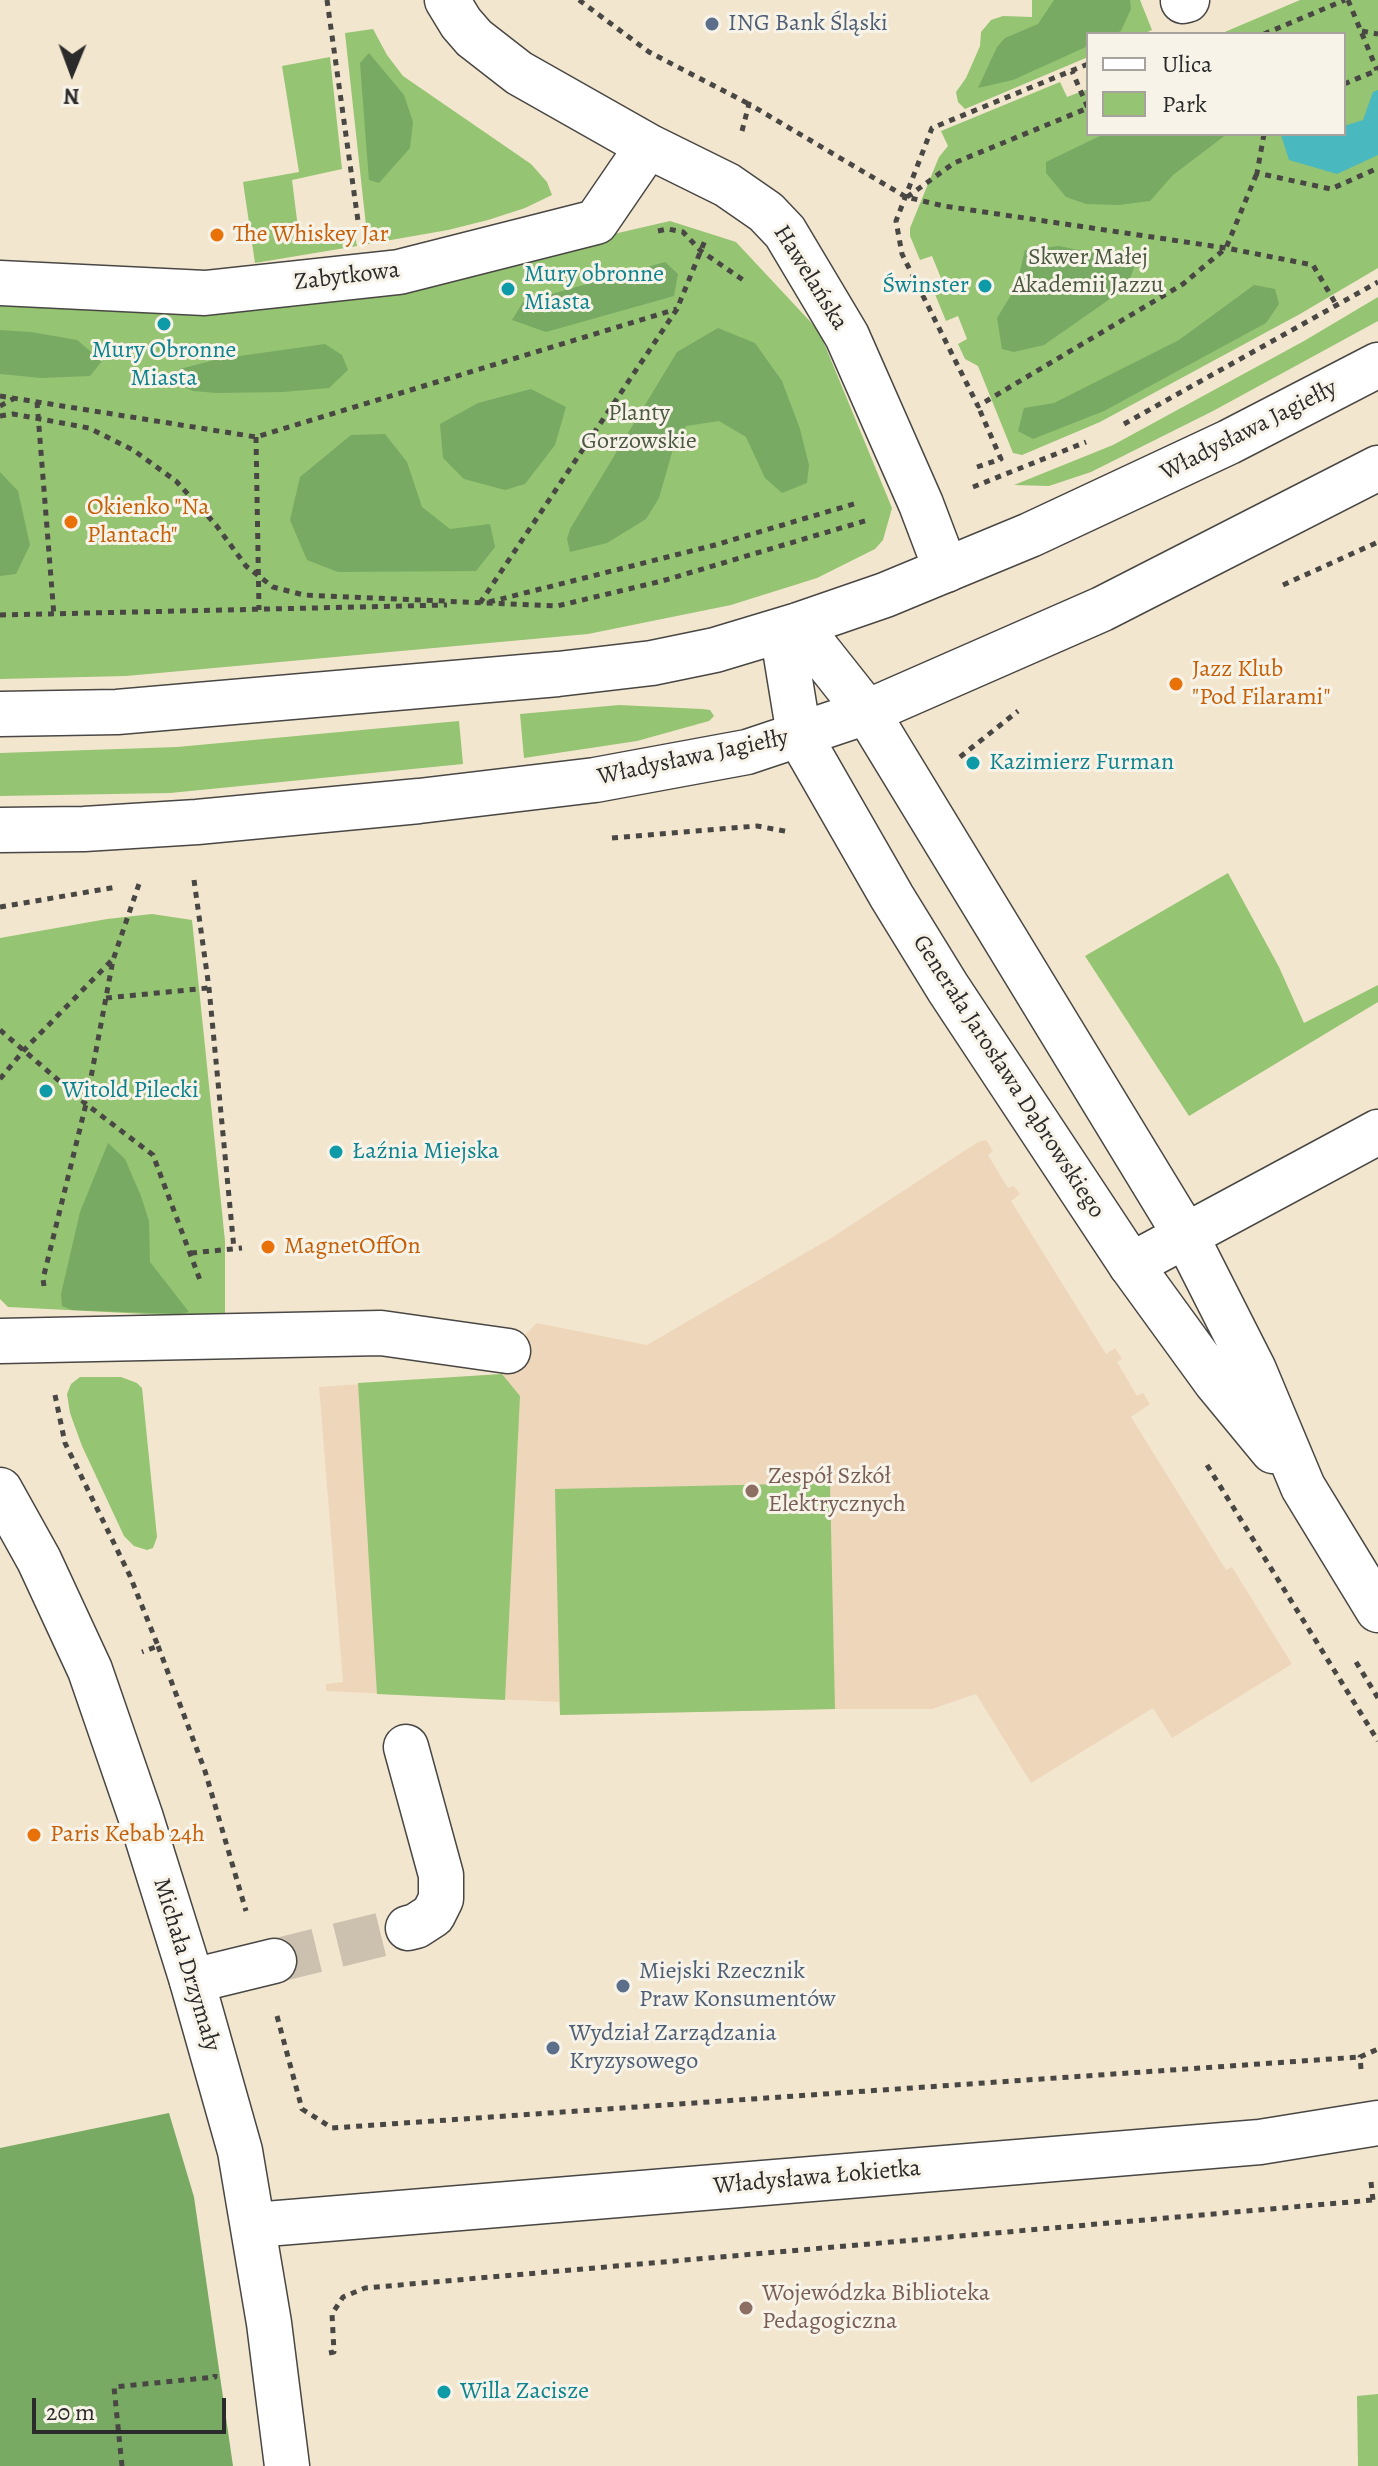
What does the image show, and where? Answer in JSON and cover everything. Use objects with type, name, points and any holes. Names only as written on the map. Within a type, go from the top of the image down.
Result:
[{"type":"main road","name":"Hawelańska","points":[[447,0],[474,38],[519,73],[648,146],[727,185],[766,212],[785,232],[847,336],[921,504],[946,570]]},
{"type":"main road","name":"Zabytkowa","points":[[0,283],[205,293],[399,272],[596,222],[648,146]]},
{"type":"main road","name":"Władysława Jagiełły","points":[[0,714],[132,711],[558,674],[715,650],[790,628],[946,570],[1132,489],[1378,365]]},
{"type":"main road","name":"Władysława Jagiełły","points":[[0,830],[84,829],[197,822],[547,787],[662,770],[747,752],[867,712],[1102,609],[1378,468]]},
{"type":"main road","name":"Generała Jarosława Dąbrowskiego","points":[[790,628],[867,712],[1186,1236],[1254,1370],[1303,1487]]},
{"type":"main road","name":"Generała Jarosława Dąbrowskiego","points":[[790,628],[799,735],[948,988],[1131,1265],[1216,1382],[1303,1487],[1378,1610]]},
{"type":"main road","points":[[1131,1265],[1378,1132]]},
{"type":"main road","points":[[0,1341],[381,1333],[491,1338]]},
{"type":"main road","name":"Michała Drzymały","points":[[0,1490],[44,1570],[90,1670],[192,1981],[240,2151],[254,2225],[287,2466]]},
{"type":"main road","points":[[406,1747],[441,1875],[441,1899],[433,1915],[408,1928]]},
{"type":"main road","points":[[192,1981],[267,1962]]},
{"type":"main road","name":"Władysława Łokietka","points":[[254,2225],[1260,2142],[1378,2123]]},
{"type":"path","points":[[327,0],[368,277]]},
{"type":"path","points":[[579,0],[649,52],[749,104]]},
{"type":"path","points":[[1269,32],[1346,0],[1378,70],[1346,83]]},
{"type":"path","points":[[1361,30],[1378,34]]},
{"type":"path","points":[[977,467],[1001,459],[902,254],[896,221],[932,128],[1086,65]]},
{"type":"path","points":[[1072,71],[1086,103]]},
{"type":"path","points":[[906,197],[954,163],[1086,109]]},
{"type":"path","points":[[978,406],[1183,284],[1226,248],[1257,173],[1264,136]]},
{"type":"path","points":[[1257,173],[1331,189],[1378,168]]},
{"type":"path","points":[[1119,427],[1378,282]]},
{"type":"path","points":[[0,396],[256,437],[677,309]]},
{"type":"path","points":[[0,406],[15,398]]},
{"type":"path","points":[[37,402],[54,616]]},
{"type":"path","points":[[0,416],[13,414],[89,428],[133,450],[176,481],[216,525],[246,566],[273,587],[304,595],[557,606],[662,581],[921,504],[996,479],[1093,439]]},
{"type":"path","points":[[256,437],[259,610]]},
{"type":"path","points":[[0,615],[480,604],[715,545],[869,499]]},
{"type":"path","points":[[193,873],[209,988],[234,1249]]},
{"type":"path","points":[[125,932],[139,884]]},
{"type":"path","points":[[0,1079],[24,1050],[113,960]]},
{"type":"path","points":[[106,998],[209,988]]},
{"type":"path","points":[[0,1030],[86,1104],[153,1155],[221,1336]]},
{"type":"path","points":[[190,1253],[242,1248]]},
{"type":"path","points":[[158,1646],[205,1771],[267,1962],[302,2109],[332,2128],[1360,2057]]},
{"type":"path","points":[[274,2362],[334,2352],[332,2314],[343,2297],[365,2288],[1373,2200]]},
{"type":"path","points":[[122,2466],[114,2387],[215,2377],[214,2363]]},
{"type":"shaded area","name":"Zespół Szkół Elektrycznych","points":[[986,1140],[993,1151],[988,1155],[1008,1188],[1014,1186],[1020,1194],[1011,1201],[1106,1354],[1115,1348],[1122,1359],[1117,1362],[1137,1396],[1143,1393],[1150,1404],[1131,1417],[1226,1570],[1232,1567],[1292,1664],[1172,1738],[1153,1708],[1031,1783],[976,1694],[932,1709],[560,1715],[559,1702],[326,1691],[326,1684],[343,1682],[319,1387],[502,1374],[508,1351],[537,1323],[647,1345],[831,1238],[978,1142]]},
{"type":"green space","points":[[1032,0],[1140,0],[1152,30],[1086,32],[1086,58],[965,109],[958,102],[956,92],[980,46],[981,32],[991,20],[1003,16],[1032,17]]},
{"type":"green space","points":[[1054,0],[1130,0],[1131,9],[1121,31],[1086,32],[1086,47],[1013,80],[978,88],[997,47],[1005,38],[1038,24]]},
{"type":"green space","name":"Skwer Małej Akademii Jazzu","points":[[1300,0],[1378,0],[1378,268],[1300,314],[1100,422],[1022,455],[1013,453],[978,366],[965,359],[958,344],[967,339],[958,316],[946,321],[932,287],[943,283],[932,256],[920,260],[910,236],[910,228],[939,157],[948,146],[941,131],[1060,82],[1067,97],[1086,90],[1086,136],[1346,136],[1346,32],[1225,32]]},
{"type":"green space","points":[[373,29],[403,76],[531,164],[547,182],[552,195],[488,220],[368,244],[345,33]]},
{"type":"green space","points":[[369,53],[404,95],[413,122],[410,148],[379,183],[369,180],[367,156],[360,63]]},
{"type":"green space","points":[[330,57],[342,169],[292,180],[299,236],[353,227],[357,246],[255,263],[243,182],[299,172],[282,66]]},
{"type":"green space","points":[[1100,136],[1224,136],[1173,175],[1150,201],[1119,205],[1086,204],[1066,197],[1046,173],[1046,162]]},
{"type":"green space","name":"Planty Gorzowskie","points":[[670,221],[736,242],[819,331],[892,508],[883,540],[875,549],[817,578],[731,605],[588,634],[126,676],[0,679],[0,292],[345,296]]},
{"type":"green space","points":[[1059,246],[1136,262],[1127,287],[1044,345],[1014,352],[1002,349],[997,318],[1016,287],[1025,250]]},
{"type":"green space","points":[[665,262],[678,274],[674,296],[546,332],[512,320],[523,302]]},
{"type":"green space","points":[[1254,285],[1275,289],[1279,304],[1266,323],[1104,411],[1033,439],[1018,431],[1024,408],[1054,403],[1179,340]]},
{"type":"green space","points":[[1378,297],[1378,321],[1213,411],[1091,472],[1049,486],[1014,485],[1113,445]]},
{"type":"green space","points":[[718,328],[755,343],[782,381],[800,429],[809,465],[807,483],[782,493],[765,478],[746,437],[719,421],[686,426],[673,449],[659,498],[646,519],[607,543],[570,552],[567,539],[570,529],[677,352]]},
{"type":"green space","points":[[0,330],[77,340],[102,361],[90,376],[41,378],[0,374]]},
{"type":"green space","points":[[325,344],[342,355],[348,370],[329,388],[216,393],[193,391],[167,379],[180,369],[218,359]]},
{"type":"green space","points":[[531,389],[566,407],[555,445],[525,484],[505,490],[464,479],[443,458],[440,424],[478,403]]},
{"type":"green space","points":[[385,434],[407,462],[422,507],[450,529],[490,524],[495,547],[476,571],[338,572],[307,560],[290,520],[300,477],[351,435]]},
{"type":"green space","points":[[0,472],[18,491],[30,545],[16,574],[0,576]]},
{"type":"green space","points":[[619,705],[702,709],[710,710],[714,716],[709,721],[637,741],[524,758],[520,714]]},
{"type":"green space","points":[[459,721],[463,764],[170,793],[0,796],[0,753],[177,747]]},
{"type":"green space","points":[[1228,873],[1279,967],[1304,1023],[1378,985],[1378,1002],[1189,1116],[1085,956]]},
{"type":"green space","points":[[152,914],[192,920],[225,1241],[225,1318],[8,1307],[0,1299],[0,938]]},
{"type":"green space","points":[[108,1143],[125,1159],[141,1196],[149,1221],[150,1262],[189,1312],[72,1310],[62,1306],[61,1294],[80,1212]]},
{"type":"green space","points":[[502,1374],[520,1396],[505,1700],[377,1694],[358,1383]]},
{"type":"green space","points":[[80,1377],[121,1377],[142,1388],[157,1537],[153,1548],[147,1550],[134,1546],[124,1536],[82,1446],[67,1394],[71,1384]]},
{"type":"green space","points":[[830,1483],[835,1709],[560,1715],[555,1489]]},
{"type":"green space","points":[[169,2113],[194,2197],[233,2466],[0,2466],[0,2148]]},
{"type":"green space","points":[[1378,2394],[1378,2466],[1358,2466],[1357,2396]]},
{"type":"water","points":[[1378,90],[1378,155],[1337,174],[1289,160],[1281,136],[1346,136],[1346,125],[1363,120],[1373,92]]},
{"type":"tunnel","points":[[274,1961],[408,1928]]},
{"type":"place","name":"ING Bank Śląski","points":[[712,24]]},
{"type":"place","name":"The Whiskey Jar","points":[[217,235]]},
{"type":"place","name":"Świnster","points":[[985,286]]},
{"type":"place","name":"Mury obronne Miasta","points":[[508,289]]},
{"type":"place","name":"Mury Obronne Miasta","points":[[164,324]]},
{"type":"place","name":"Okienko \"Na Plantach\"","points":[[71,522]]},
{"type":"place","name":"Jazz Klub \"Pod Filarami\"","points":[[1176,684]]},
{"type":"place","name":"Kazimierz Furman","points":[[973,763]]},
{"type":"place","name":"Witold Pilecki","points":[[46,1091]]},
{"type":"place","name":"Łaźnia Miejska","points":[[336,1152]]},
{"type":"place","name":"MagnetOffOn","points":[[268,1247]]},
{"type":"place","name":"Zespół Szkół Elektrycznych","points":[[752,1491]]},
{"type":"place","name":"Paris Kebab 24h","points":[[34,1835]]},
{"type":"place","name":"Miejski Rzecznik Praw Konsumentów","points":[[623,1986]]},
{"type":"place","name":"Wydział Zarządzania Kryzysowego","points":[[553,2048]]},
{"type":"place","name":"Wojewódzka Biblioteka Pedagogiczna","points":[[746,2308]]},
{"type":"place","name":"Willa Zacisze","points":[[444,2392]]}]
